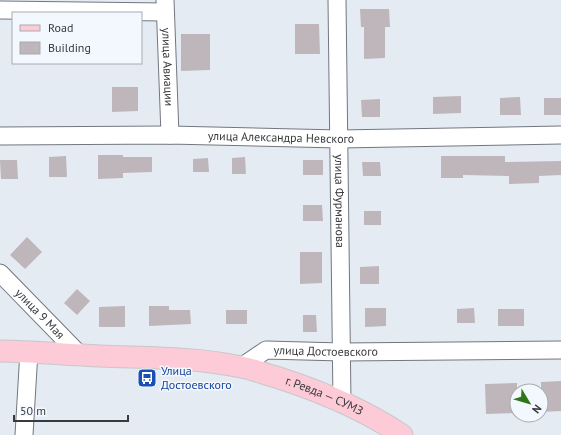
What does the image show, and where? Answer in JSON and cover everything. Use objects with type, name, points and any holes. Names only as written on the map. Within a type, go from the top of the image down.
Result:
[{"type":"main road","points":[[0,351],[29,351],[195,361],[242,367]]},
{"type":"main road","name":"г. Ревда — СУМЗ","points":[[242,367],[299,385],[342,402],[402,435]]},
{"type":"street","name":"улица Фурманова","points":[[337,0],[342,402]]},
{"type":"street","points":[[0,10],[165,6]]},
{"type":"street","name":"улица Авиации","points":[[165,6],[170,135]]},
{"type":"street","name":"улица Александра Невского","points":[[0,136],[170,135],[339,139],[561,135]]},
{"type":"street","name":"улица 9 Мая","points":[[0,273],[79,354]]},
{"type":"street","name":"улица Достоевского","points":[[242,367],[266,350],[342,352],[561,350]]},
{"type":"street","points":[[24,435],[29,351]]},
{"type":"building","points":[[360,9],[389,9],[390,27],[385,27],[385,58],[364,59],[364,27],[361,27]]},
{"type":"building","points":[[295,24],[319,24],[320,54],[295,54]]},
{"type":"building","points":[[181,34],[210,34],[210,70],[181,71]]},
{"type":"building","points":[[112,87],[138,87],[138,111],[112,112]]},
{"type":"building","points":[[461,96],[461,113],[433,114],[433,97]]},
{"type":"building","points":[[520,97],[521,115],[500,115],[500,98]]},
{"type":"building","points":[[544,98],[561,98],[561,115],[544,115]]},
{"type":"building","points":[[380,99],[380,117],[362,117],[361,100]]},
{"type":"building","points":[[98,155],[152,157],[152,172],[123,173],[123,178],[98,179]]},
{"type":"building","points":[[66,156],[67,177],[49,177],[49,157]]},
{"type":"building","points":[[441,156],[505,156],[505,162],[561,161],[561,175],[539,176],[539,183],[509,184],[509,176],[463,175],[463,178],[441,178]]},
{"type":"building","points":[[245,157],[246,174],[232,174],[232,158]]},
{"type":"building","points":[[208,158],[209,172],[193,172],[193,159]]},
{"type":"building","points":[[0,160],[17,160],[18,179],[1,179]]},
{"type":"building","points":[[303,160],[323,160],[323,175],[303,175]]},
{"type":"building","points":[[362,162],[380,162],[381,176],[363,176]]},
{"type":"building","points":[[303,205],[322,205],[323,221],[303,221]]},
{"type":"building","points":[[364,211],[381,211],[381,225],[364,225]]},
{"type":"building","points":[[27,237],[42,252],[25,269],[10,255]]},
{"type":"building","points":[[300,252],[322,252],[322,283],[300,284]]},
{"type":"building","points":[[379,266],[379,284],[360,284],[360,267]]},
{"type":"building","points":[[77,289],[90,301],[77,315],[64,303]]},
{"type":"building","points":[[125,306],[125,327],[99,327],[99,307]]},
{"type":"building","points":[[149,306],[169,306],[169,310],[190,310],[191,324],[149,326]]},
{"type":"building","points":[[365,308],[386,308],[386,326],[365,327]]},
{"type":"building","points":[[474,308],[475,323],[457,323],[457,309]]},
{"type":"building","points":[[498,309],[524,309],[524,326],[498,326]]},
{"type":"building","points":[[226,310],[247,310],[247,324],[226,324]]},
{"type":"building","points":[[303,315],[316,315],[317,332],[303,332]]},
{"type":"building","points":[[561,381],[561,411],[549,412],[549,383],[541,382]]},
{"type":"building","points":[[509,383],[509,413],[486,414],[485,384]]},
{"type":"place","name":"Улица Достоевского","points":[[147,378]]}]
